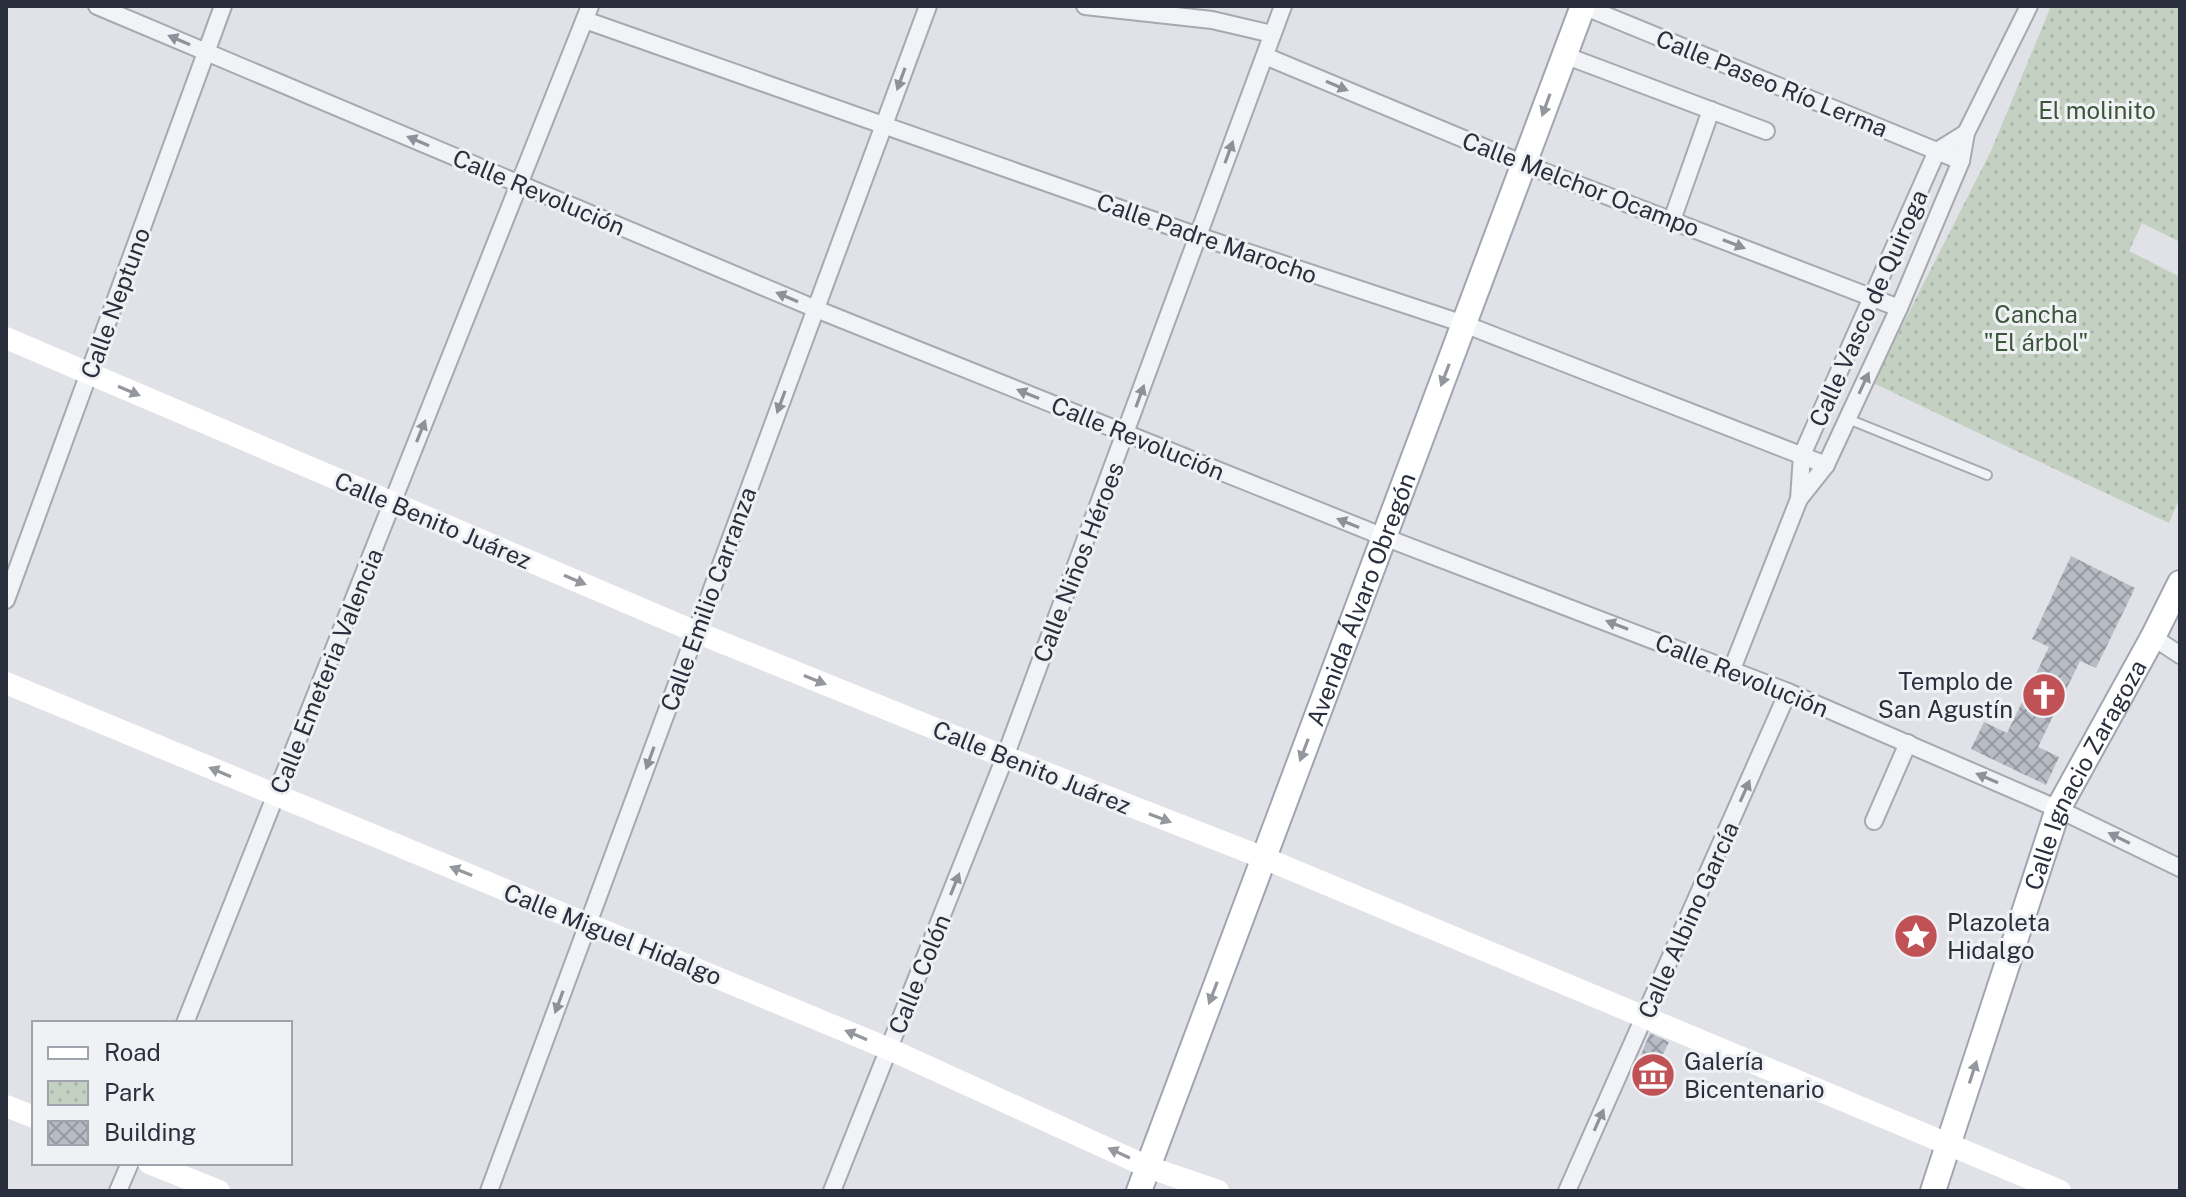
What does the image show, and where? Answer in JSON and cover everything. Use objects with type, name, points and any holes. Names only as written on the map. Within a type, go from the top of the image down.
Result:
[{"type":"main road","name":"Avenida Álvaro Obregón","points":[[1139,1191],[1583,6]]},
{"type":"main road","name":"Calle Ignacio Zaragoza","points":[[1933,1191],[2058,809],[2180,583]]},
{"type":"street","name":"Calle Revolución","points":[[97,6],[816,309],[1384,537],[1788,692],[2058,809],[2180,868]]},
{"type":"street","name":"Calle Neptuno","points":[[6,600],[223,6]]},
{"type":"street","name":"Calle Emilio Carranza","points":[[489,1191],[928,6]]},
{"type":"street","points":[[1085,6],[1212,20],[1272,34]]},
{"type":"street","name":"Calle Niños Héroes","points":[[1005,757],[1283,6]]},
{"type":"street","name":"Calle Paseo Río Lerma","points":[[1583,6],[1961,161]]},
{"type":"street","name":"Calle Vasco de Quiroga","points":[[1732,669],[1799,499],[1826,465],[1899,308],[1961,161],[1966,133],[2029,6]]},
{"type":"street","name":"Calle Padre Marocho","points":[[588,13],[883,127],[1464,324],[1826,465]]},
{"type":"street","name":"Calle Emeteria Valencia","points":[[186,1021],[588,13]]},
{"type":"street","points":[[1564,55],[1766,131]]},
{"type":"street","name":"Calle Melchor Ocampo","points":[[1265,56],[1524,164],[1899,308]]},
{"type":"street","points":[[1672,220],[1711,110]]},
{"type":"street","points":[[1937,151],[1966,133]]},
{"type":"street","name":"Calle Vasco de Quiroga","points":[[1799,499],[1802,455],[1937,151]]},
{"type":"street","name":"Calle Benito Juárez","points":[[6,338],[696,632],[1264,858],[2060,1191]]},
{"type":"street","points":[[2153,637],[2180,655]]},
{"type":"street","name":"Calle Miguel Hidalgo","points":[[6,683],[889,1049],[1148,1167],[1218,1191]]},
{"type":"street","name":"Calle Albino García","points":[[1567,1191],[1788,692]]},
{"type":"street","points":[[1874,821],[1908,743]]},
{"type":"street","name":"Calle Colón","points":[[832,1191],[1005,757]]},
{"type":"street","points":[[6,1106],[32,1116]]},
{"type":"street","points":[[118,1191],[129,1165]]},
{"type":"street","points":[[154,1165],[219,1191]]},
{"type":"lane","points":[[1847,419],[1987,475]]},
{"type":"green space","name":"Cancha \"El árbol\"","points":[[2051,6],[2180,6],[2180,242],[2142,223],[2129,251],[2180,277],[2180,497],[2169,523],[1873,383],[1991,151]]},
{"type":"building","name":"Templo de San Agustín","points":[[2071,556],[2135,588],[2096,668],[2080,661],[2038,747],[2059,757],[2046,785],[1971,749],[1984,722],[2007,733],[2049,647],[2032,639]]},
{"type":"building","points":[[1650,1033],[1669,1042],[1653,1075],[1636,1067]]},
{"type":"place","name":"Templo de San Agustín","points":[[2044,695]]},
{"type":"place","name":"Plazoleta Hidalgo","points":[[1916,936]]},
{"type":"place","name":"Galería Bicentenario","points":[[1653,1075]]},
{"type":"park label","name":"El molinito","points":[[2097,110]]}]
